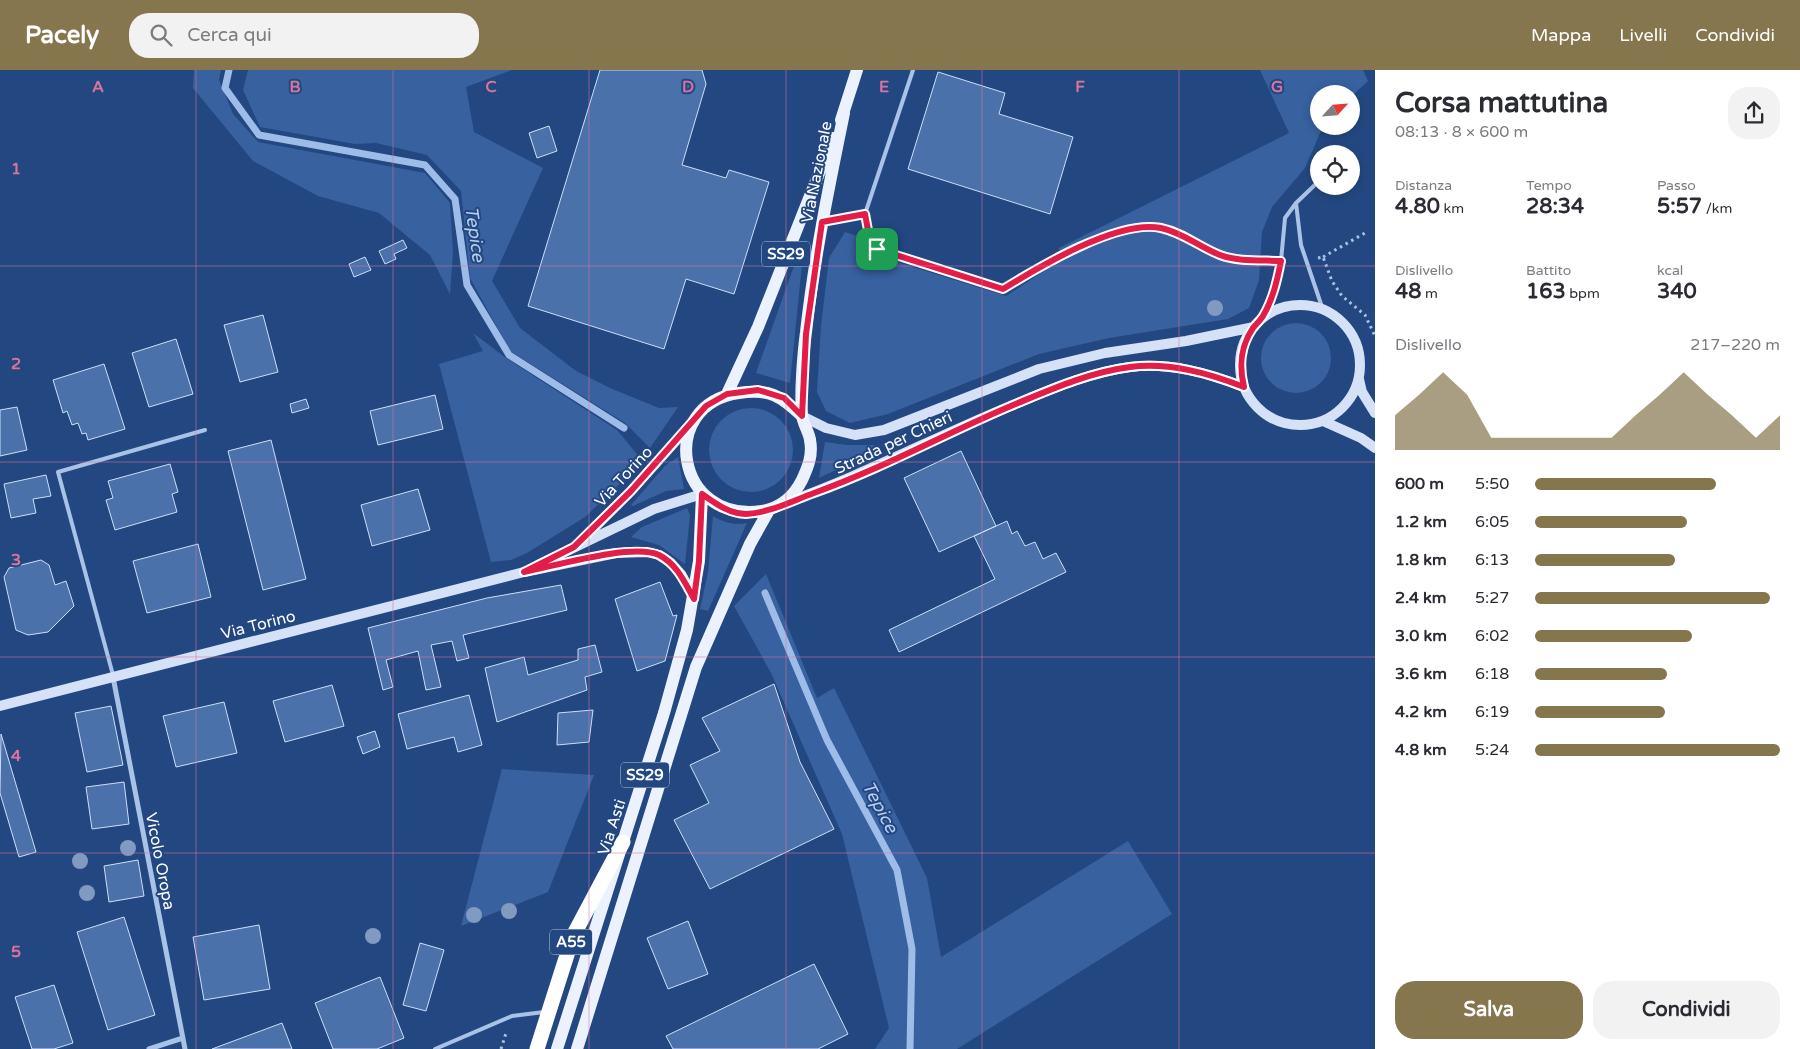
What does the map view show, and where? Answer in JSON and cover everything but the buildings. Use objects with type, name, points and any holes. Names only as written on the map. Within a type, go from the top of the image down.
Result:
[{"type":"highway","name":"A55","points":[[537,1049],[572,936],[623,842]]},
{"type":"main road","name":"Via Nazionale","points":[[727,394],[758,327],[844,113],[857,70]]},
{"type":"main road","name":"Via Nazionale","points":[[802,416],[784,398],[758,390],[727,394],[706,406],[690,424],[685,450],[691,475],[702,494],[721,508],[744,514],[769,510],[784,504],[800,484],[810,462],[810,440],[802,416],[806,334],[822,222],[844,113]]},
{"type":"main road","points":[[1359,378],[1346,404],[1323,421],[1304,425],[1285,424],[1268,416],[1254,404],[1244,387],[1240,372],[1241,356],[1246,340],[1254,327],[1262,319],[1275,311],[1291,306],[1307,306],[1323,310],[1337,318],[1348,331],[1356,345],[1360,362],[1359,378],[1362,392],[1375,413]]},
{"type":"main road","name":"Strada per Chieri","points":[[802,416],[826,428],[855,435],[884,430],[1039,369],[1105,353],[1186,341],[1254,327]]},
{"type":"main road","name":"Strada per Chieri","points":[[784,504],[838,484],[973,422],[1086,377],[1130,367],[1170,366],[1214,376],[1244,387]]},
{"type":"main road","points":[[1323,421],[1361,438],[1375,448]]},
{"type":"main road","name":"Via Torino","points":[[574,547],[631,491],[690,424]]},
{"type":"main road","name":"Via Torino","points":[[524,572],[654,509],[702,494]]},
{"type":"main road","name":"Via Asti","points":[[557,1049],[664,714],[694,599],[699,561],[702,494]]},
{"type":"main road","name":"Via Asti","points":[[577,1049],[696,667],[750,544],[769,510]]},
{"type":"main road","name":"Via Torino","points":[[0,706],[524,572],[616,553],[647,552],[659,555],[671,563],[681,574],[694,599]]},
{"type":"street","name":"Vicolo Oropa","points":[[113,677],[185,1049]]},
{"type":"street","points":[[149,1049],[183,1038]]},
{"type":"lane","points":[[822,222],[865,214],[913,70]]},
{"type":"lane","points":[[1262,319],[1273,296],[1281,261],[1285,218],[1296,203],[1310,190]]},
{"type":"lane","points":[[1296,203],[1298,230],[1305,263],[1323,310]]},
{"type":"lane","points":[[113,677],[58,472],[205,430]]},
{"type":"lane","points":[[435,1049],[512,1016],[549,1011],[569,1013]]},
{"type":"path","points":[[865,214],[870,241],[877,249],[1003,289],[1062,254],[1127,229],[1143,227],[1159,227],[1174,231],[1189,237],[1221,256],[1281,261]]},
{"type":"path","points":[[1305,263],[1323,257],[1365,233]]},
{"type":"path","points":[[1323,257],[1332,281],[1342,296],[1365,315],[1375,336]]},
{"type":"shaded area","points":[[194,70],[221,70],[219,80],[233,114],[258,142],[425,173],[450,203],[453,252],[450,294],[430,255],[379,213],[318,196],[253,161],[193,88]]},
{"type":"shaded area","points":[[248,70],[512,70],[466,87],[474,132],[543,168],[492,281],[520,328],[576,371],[610,388],[659,408],[678,407],[650,448],[625,423],[510,351],[470,278],[461,191],[427,155],[376,143],[355,144],[260,127],[243,90]]},
{"type":"shaded area","points":[[1260,70],[1363,70],[1368,81],[1360,89],[1360,85],[1310,85],[1310,135],[1319,135],[1315,145],[1310,145],[1310,156],[1305,168],[1272,207],[1262,232],[1259,280],[1249,308],[1228,319],[1109,338],[1039,354],[888,414],[850,423],[826,411],[817,392],[821,326],[829,258],[845,232],[863,238],[871,254],[1006,296],[1061,260],[1059,248],[1289,133]]},
{"type":"shaded area","points":[[801,259],[790,383],[756,373],[794,266],[797,260]]},
{"type":"shaded area","points":[[1296,323],[1309,326],[1321,333],[1328,345],[1331,358],[1328,371],[1321,383],[1309,390],[1296,393],[1283,390],[1271,383],[1264,371],[1261,358],[1264,345],[1271,333],[1283,326]]},
{"type":"shaded area","points":[[473,333],[506,358],[617,430],[641,459],[628,476],[585,517],[527,553],[511,560],[491,562],[439,364],[483,351]]},
{"type":"shaded area","points":[[751,408],[774,415],[786,427],[793,450],[786,473],[774,485],[751,492],[728,485],[716,473],[709,450],[716,427],[728,415]]},
{"type":"shaded area","points":[[825,442],[847,445],[874,445],[876,448],[871,453],[819,478]]},
{"type":"shaded area","points":[[678,457],[684,489],[666,491],[633,506],[631,505],[665,466]]},
{"type":"shaded area","points":[[687,508],[690,515],[685,564],[659,545],[631,537],[642,527]]},
{"type":"shaded area","points":[[713,516],[729,523],[747,523],[708,611],[700,609],[708,572]]},
{"type":"shaded area","points":[[766,574],[817,698],[834,688],[927,878],[941,957],[1128,841],[1172,914],[957,1049],[875,1049],[889,1028],[842,834],[771,673],[734,606]]},
{"type":"shaded area","points":[[502,769],[594,775],[548,892],[461,926]]},
{"type":"waterway","name":"Tepice","points":[[229,70],[225,88],[259,135],[425,165],[455,199],[467,285],[509,355],[624,428]]},
{"type":"waterway","name":"Tepice","points":[[765,593],[827,740],[897,870],[912,949],[910,1049]]},
{"type":"route","points":[[865,214],[870,241],[877,249],[1003,289],[1062,254],[1127,229],[1143,227],[1159,227],[1174,231],[1189,237],[1221,256],[1281,261],[1273,296],[1262,319],[1254,327],[1246,340],[1241,356],[1240,372],[1244,387],[1214,376],[1170,366],[1130,367],[1086,377],[1043,392],[838,484],[769,510],[744,514],[721,508],[702,494],[701,535],[694,599],[681,574],[671,563],[659,555],[647,552],[616,553],[524,572],[574,547],[631,491],[706,406],[727,394],[758,390],[784,398],[802,416],[806,334],[822,222],[865,214]]}]
